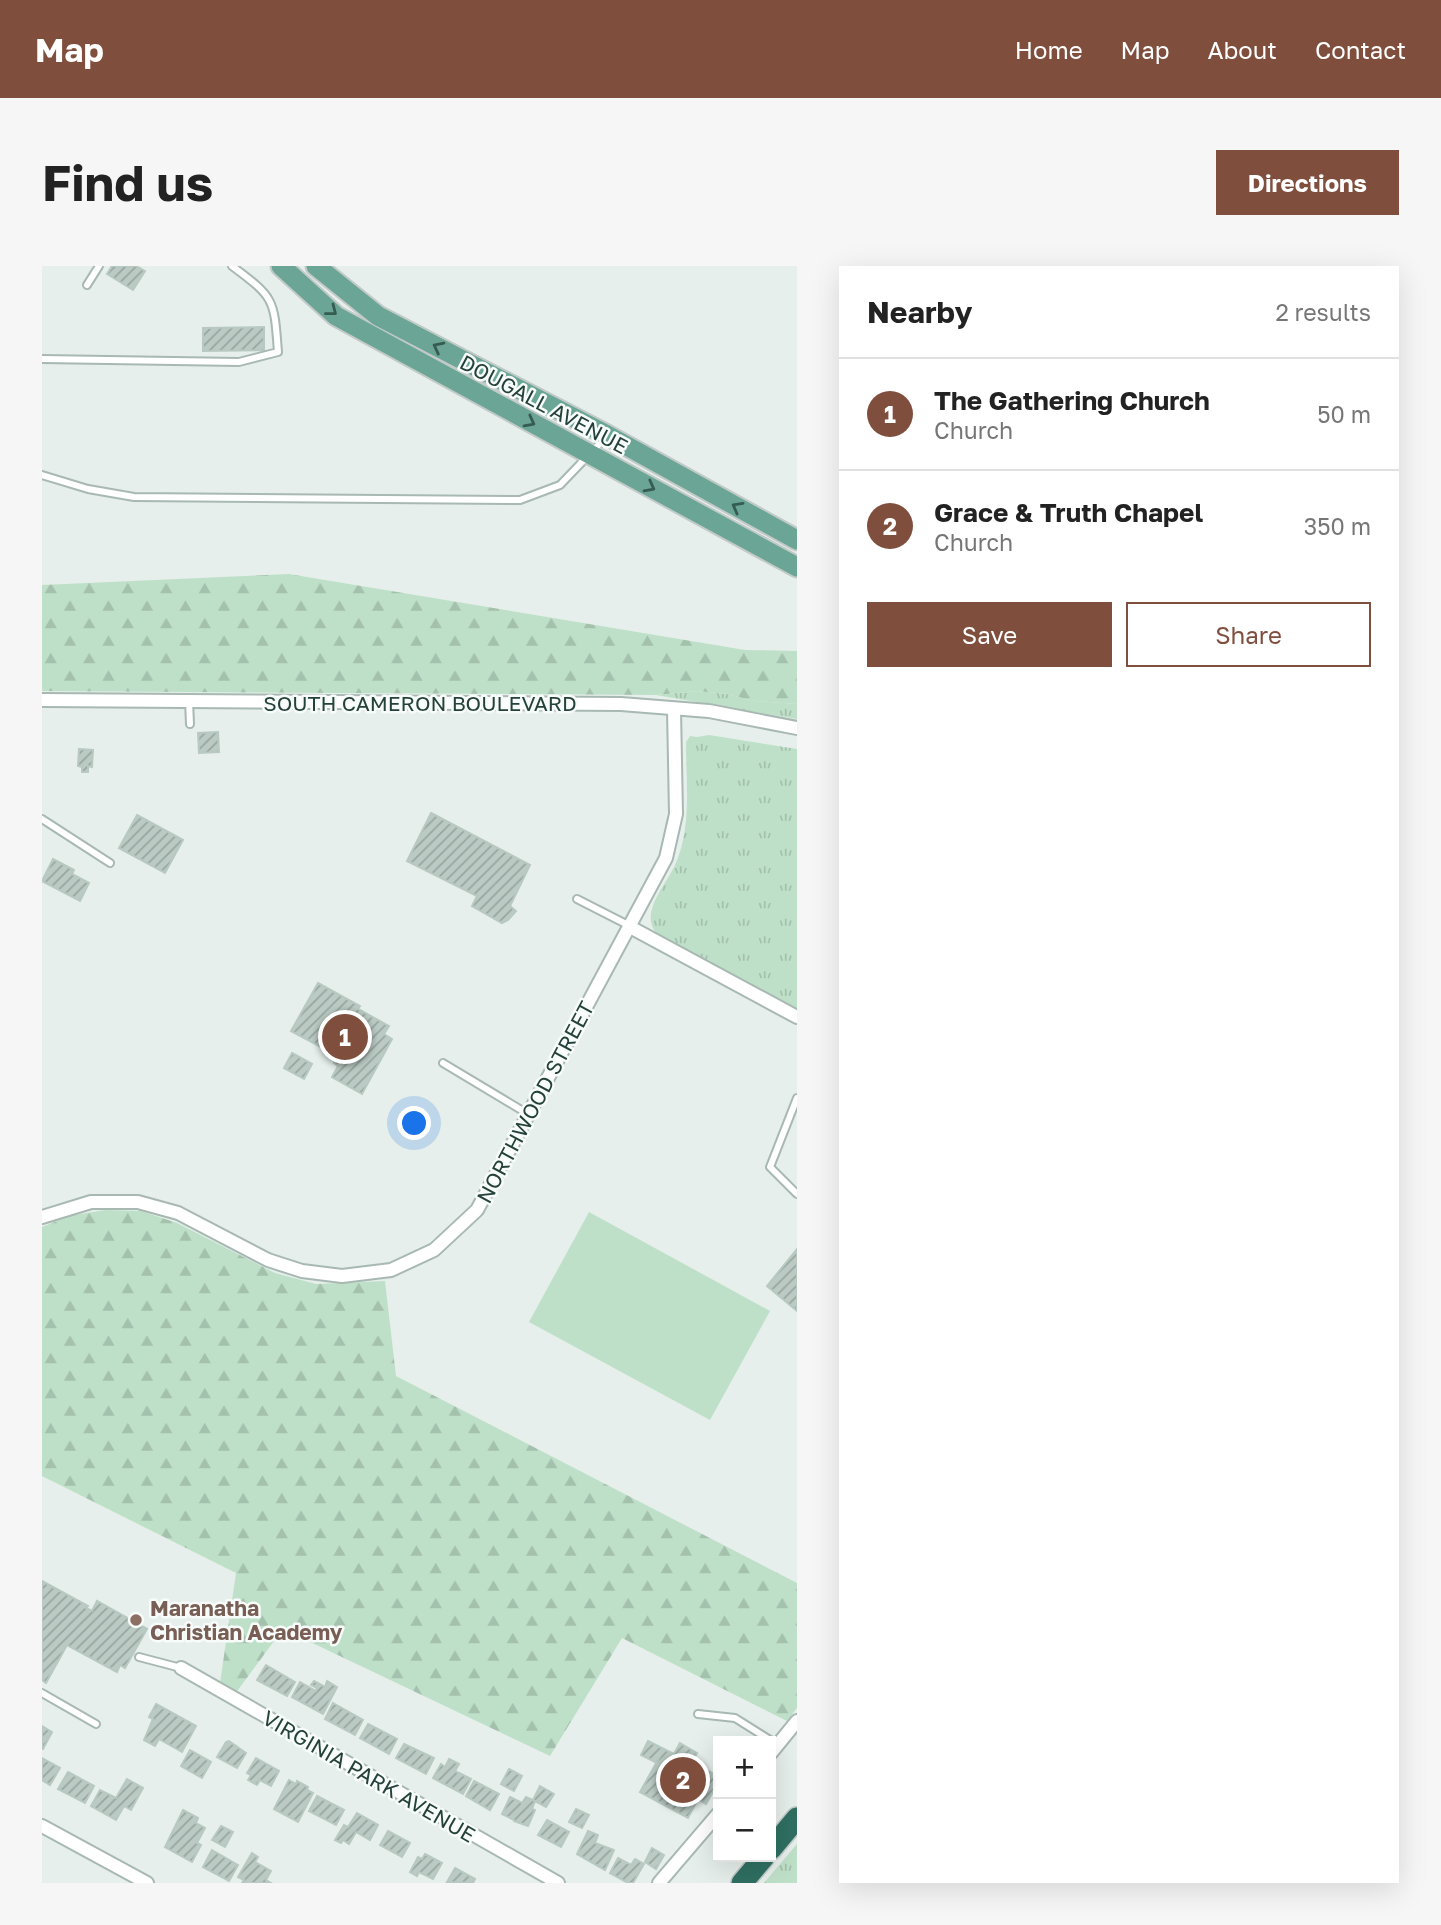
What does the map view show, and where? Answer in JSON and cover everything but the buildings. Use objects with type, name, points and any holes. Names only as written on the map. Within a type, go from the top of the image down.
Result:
[{"type":"highway","points":[[776,1843],[797,1818]]},
{"type":"highway","points":[[742,1883],[760,1862]]},
{"type":"main road","name":"DOUGALL AVENUE","points":[[281,266],[336,316],[797,567]]},
{"type":"main road","name":"DOUGALL AVENUE","points":[[316,266],[378,316],[607,435],[797,540]]},
{"type":"street","name":"SOUTH CAMERON BOULEVARD","points":[[42,700],[621,705],[709,711],[797,728]]},
{"type":"street","name":"NORTHWOOD STREET","points":[[42,1217],[91,1202],[138,1202],[178,1213],[268,1260],[302,1272],[342,1276],[391,1270],[434,1250],[477,1210],[666,858],[676,814],[674,709]]},
{"type":"street","points":[[630,926],[797,1017]]},
{"type":"street","name":"VIRGINIA PARK AVENUE","points":[[181,1668],[558,1883]]},
{"type":"street","points":[[776,1747],[797,1721]]},
{"type":"street","points":[[659,1883],[713,1820]]},
{"type":"street","points":[[42,1826],[147,1883]]},
{"type":"lane","points":[[87,285],[99,266]]},
{"type":"lane","points":[[42,359],[239,362],[278,352],[275,308],[261,288],[232,266]]},
{"type":"lane","points":[[42,475],[88,489],[134,496],[520,500],[559,485],[607,435]]},
{"type":"lane","points":[[189,701],[190,724]]},
{"type":"lane","points":[[42,819],[110,863]]},
{"type":"lane","points":[[577,899],[630,926]]},
{"type":"lane","points":[[443,1063],[528,1114]]},
{"type":"lane","points":[[797,1098],[770,1167],[797,1194]]},
{"type":"lane","points":[[139,1657],[181,1668]]},
{"type":"lane","points":[[42,1693],[96,1724]]},
{"type":"lane","points":[[698,1714],[736,1718],[758,1736]]},
{"type":"green space","points":[[289,574],[745,650],[797,651],[797,704],[754,701],[727,694],[697,691],[656,695],[42,691],[42,585]]},
{"type":"green space","points":[[697,691],[727,694],[754,701],[797,704],[797,719],[656,695]]},
{"type":"green space","points":[[709,735],[797,749],[797,1011],[660,937],[653,929],[651,920],[655,901],[675,865],[684,836],[687,805],[686,742],[690,736]]},
{"type":"green space","points":[[105,1210],[141,1211],[177,1223],[275,1273],[316,1284],[385,1281],[396,1376],[797,1583],[797,1708],[787,1721],[622,1638],[550,1756],[283,1629],[232,1698],[219,1690],[236,1573],[42,1476],[42,1227],[69,1216]]},
{"type":"green space","points":[[589,1212],[770,1311],[710,1420],[529,1322]]},
{"type":"green space","points":[[797,1844],[797,1883],[764,1883]]},
{"type":"place","name":"The Gathering Church","points":[[345,1037]]},
{"type":"place","name":"Maranatha Christian Academy","points":[[136,1620]]},
{"type":"place","name":"Grace & Truth Chapel","points":[[683,1780]]}]
